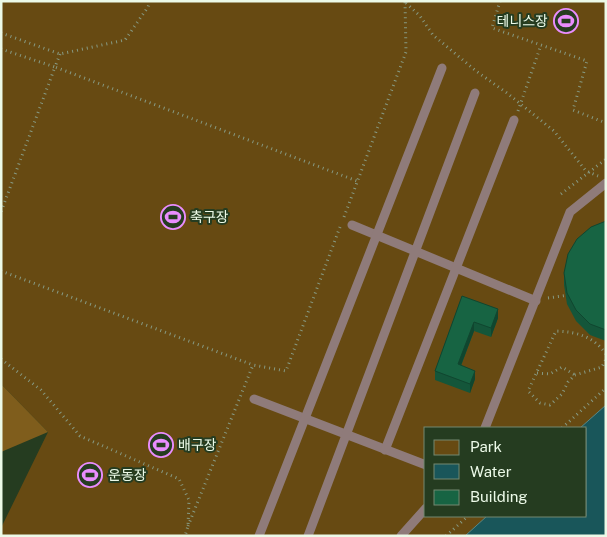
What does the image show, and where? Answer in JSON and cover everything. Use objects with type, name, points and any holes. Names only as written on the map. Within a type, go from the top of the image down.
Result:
[{"type":"lane","points":[[259,536],[442,68]]},
{"type":"lane","points":[[308,536],[475,93]]},
{"type":"lane","points":[[386,450],[514,120]]},
{"type":"lane","points":[[485,427],[570,212],[602,180]]},
{"type":"lane","points":[[352,225],[536,301]]},
{"type":"lane","points":[[254,399],[424,465]]},
{"type":"lane","points":[[401,536],[424,510]]},
{"type":"path","points":[[1,34],[60,54],[125,40],[148,7],[150,1]]},
{"type":"path","points":[[500,1],[492,28],[587,61],[573,110],[606,123]]},
{"type":"path","points":[[405,2],[420,16],[433,35],[554,131],[586,171],[602,180]]},
{"type":"path","points":[[343,217],[406,52],[405,2]]},
{"type":"path","points":[[514,120],[540,45]]},
{"type":"path","points":[[1,49],[55,66],[357,181]]},
{"type":"path","points":[[1,212],[60,54]]},
{"type":"path","points":[[561,194],[606,159]]},
{"type":"path","points":[[1,271],[253,365],[286,371],[340,226]]},
{"type":"path","points":[[536,301],[573,294]]},
{"type":"path","points":[[583,336],[586,329]]},
{"type":"path","points":[[606,354],[590,339],[575,332],[556,331],[528,391],[540,403],[550,404],[562,394],[568,382],[575,375],[602,367],[606,359]]},
{"type":"path","points":[[1,360],[41,390],[80,436],[179,479],[189,500],[188,526]]},
{"type":"path","points":[[185,536],[253,365]]},
{"type":"path","points":[[537,373],[550,374],[562,367],[575,375]]},
{"type":"path","points":[[563,427],[606,388]]},
{"type":"path","points":[[446,536],[467,517]]},
{"type":"green space","points":[[1,1],[606,1],[606,536],[1,536],[1,528],[48,432],[1,384]]},
{"type":"shaded area","points":[[1,384],[48,432],[1,452]]},
{"type":"water","points":[[606,405],[606,536],[465,536],[486,517],[587,517],[587,427],[581,427]]},
{"type":"building","points":[[606,221],[606,330],[590,324],[576,310],[567,293],[564,273],[568,254],[577,239],[591,227]]},
{"type":"building","points":[[462,296],[498,309],[491,328],[474,322],[458,364],[475,371],[470,384],[435,371]]},
{"type":"place","name":"테니스장","points":[[566,21]]},
{"type":"place","name":"축구장","points":[[173,217]]},
{"type":"place","name":"배구장","points":[[161,445]]},
{"type":"place","name":"운동장","points":[[90,475]]}]
